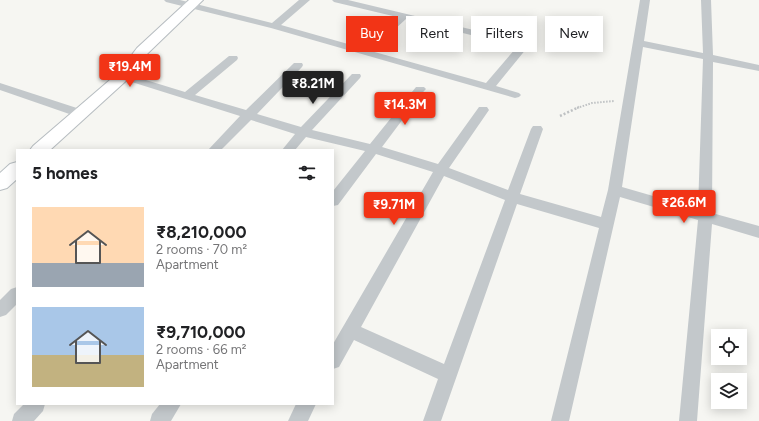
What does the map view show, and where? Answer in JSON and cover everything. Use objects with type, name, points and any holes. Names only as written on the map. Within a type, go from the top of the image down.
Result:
[{"type":"street","points":[[169,0],[194,3],[346,47]]},
{"type":"street","points":[[274,26],[305,0]]},
{"type":"street","points":[[337,0],[471,32]]},
{"type":"street","points":[[560,421],[615,190],[645,0]]},
{"type":"street","points":[[688,421],[705,217],[708,58],[706,0]]},
{"type":"street","points":[[40,149],[82,114],[123,76],[142,51],[194,3]]},
{"type":"street","points":[[398,21],[404,16]]},
{"type":"street","points":[[639,43],[759,68]]},
{"type":"street","points":[[364,52],[515,95]]},
{"type":"street","points":[[488,88],[518,52]]},
{"type":"street","points":[[188,96],[233,58]]},
{"type":"street","points":[[215,149],[298,65]]},
{"type":"street","points":[[123,76],[303,132],[372,149],[441,170],[512,197],[606,224]]},
{"type":"street","points":[[289,149],[356,76]]},
{"type":"street","points":[[0,86],[82,114]]},
{"type":"street","points":[[334,200],[420,89]]},
{"type":"street","points":[[334,359],[441,170],[484,110]]},
{"type":"street","points":[[432,421],[450,375],[537,129]]},
{"type":"street","points":[[615,190],[759,232]]},
{"type":"street","points":[[0,310],[16,295]]},
{"type":"street","points":[[351,330],[450,375]]},
{"type":"street","points":[[21,421],[35,405]]},
{"type":"street","points":[[159,421],[171,405]]},
{"type":"street","points":[[297,421],[306,405]]},
{"type":"path","points":[[560,116],[576,107],[589,103],[630,100]]}]
